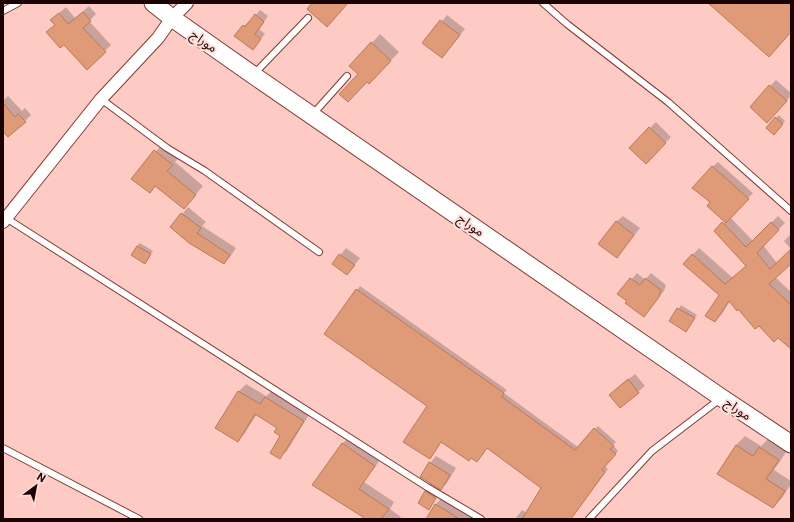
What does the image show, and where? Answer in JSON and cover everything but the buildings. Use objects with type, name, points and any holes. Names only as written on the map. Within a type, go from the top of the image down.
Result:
[{"type":"main road","name":"موراج","points":[[154,3],[172,18],[253,75],[791,444]]},
{"type":"street","points":[[5,220],[101,99],[158,38],[172,18],[187,3]]},
{"type":"lane","points":[[3,11],[18,3]]},
{"type":"lane","points":[[542,3],[566,24],[668,102],[791,211]]},
{"type":"lane","points":[[253,75],[308,18]]},
{"type":"lane","points":[[312,115],[347,76]]},
{"type":"lane","points":[[101,99],[167,148],[205,171],[319,252]]},
{"type":"lane","points":[[5,220],[481,519]]},
{"type":"lane","points":[[589,519],[652,451],[722,398]]},
{"type":"lane","points":[[3,448],[139,519]]}]
